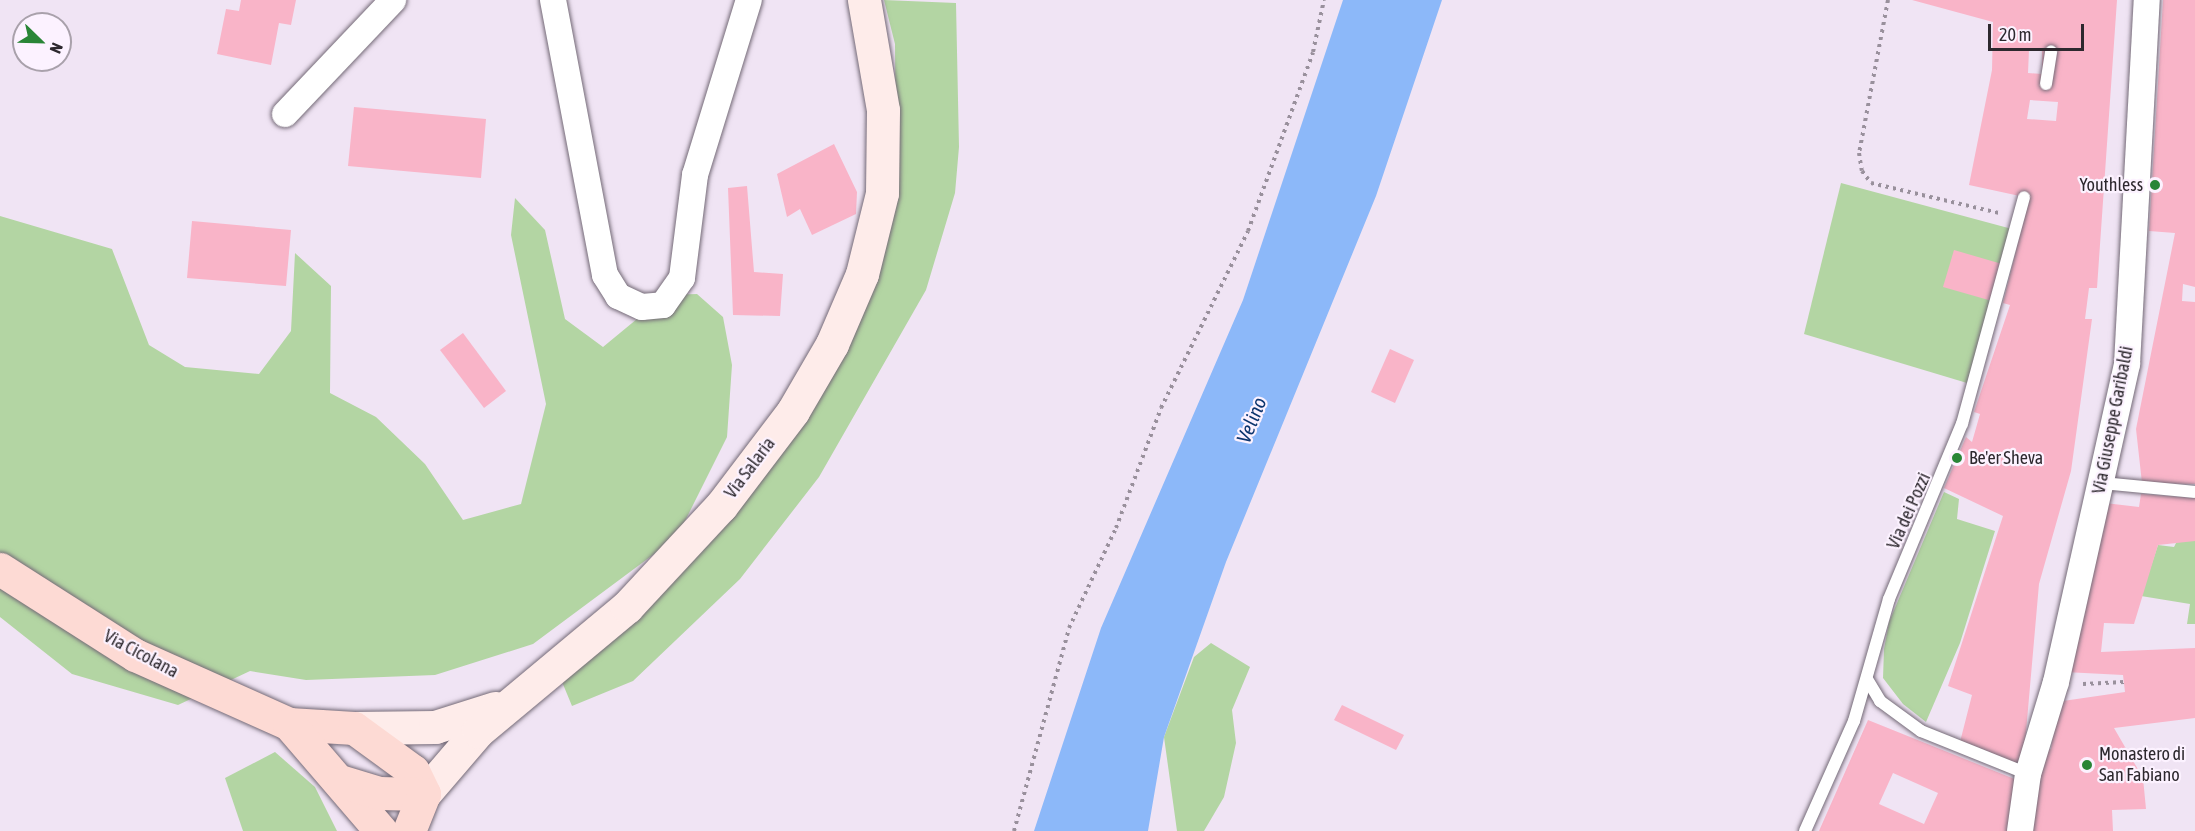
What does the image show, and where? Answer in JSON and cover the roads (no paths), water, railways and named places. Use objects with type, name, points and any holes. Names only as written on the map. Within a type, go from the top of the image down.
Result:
[{"type":"main road","name":"Via Salaria","points":[[409,831],[424,795],[449,760],[516,700],[627,607],[721,506],[793,411],[832,344],[862,274],[882,193],[883,110],[864,0]]},
{"type":"main road","name":"Via Cicolana","points":[[0,569],[135,655],[289,724]]},
{"type":"main road","points":[[289,724],[354,728],[435,727],[516,700]]},
{"type":"main road","points":[[289,724],[343,782],[381,831]]},
{"type":"main road","points":[[343,782],[378,793],[424,795],[412,771],[354,728]]},
{"type":"street","points":[[285,114],[393,0]]},
{"type":"street","points":[[553,0],[605,275],[618,296],[642,308],[663,305],[682,278],[695,175],[749,0]]},
{"type":"street","name":"Via Giuseppe Garibaldi","points":[[2020,831],[2028,774],[2056,682],[2103,483],[2128,353],[2147,0]]},
{"type":"lane","points":[[2046,84],[2050,51]]},
{"type":"lane","name":"Via dei Pozzi","points":[[1805,831],[1868,679],[1889,599],[1962,424],[1998,308],[2024,197]]},
{"type":"lane","points":[[2103,483],[2195,492]]},
{"type":"lane","points":[[1868,679],[1880,701],[1920,731],[2028,774]]},
{"type":"water","name":"Velino","points":[[1343,0],[1442,0],[1376,196],[1226,562],[1164,737],[1148,831],[1034,831],[1101,628],[1243,300]]},
{"type":"place","name":"Youthless","points":[[2155,185]]},
{"type":"place","name":"Be'er Sheva","points":[[1957,458]]},
{"type":"place","name":"Monastero di San Fabiano","points":[[2087,765]]}]
